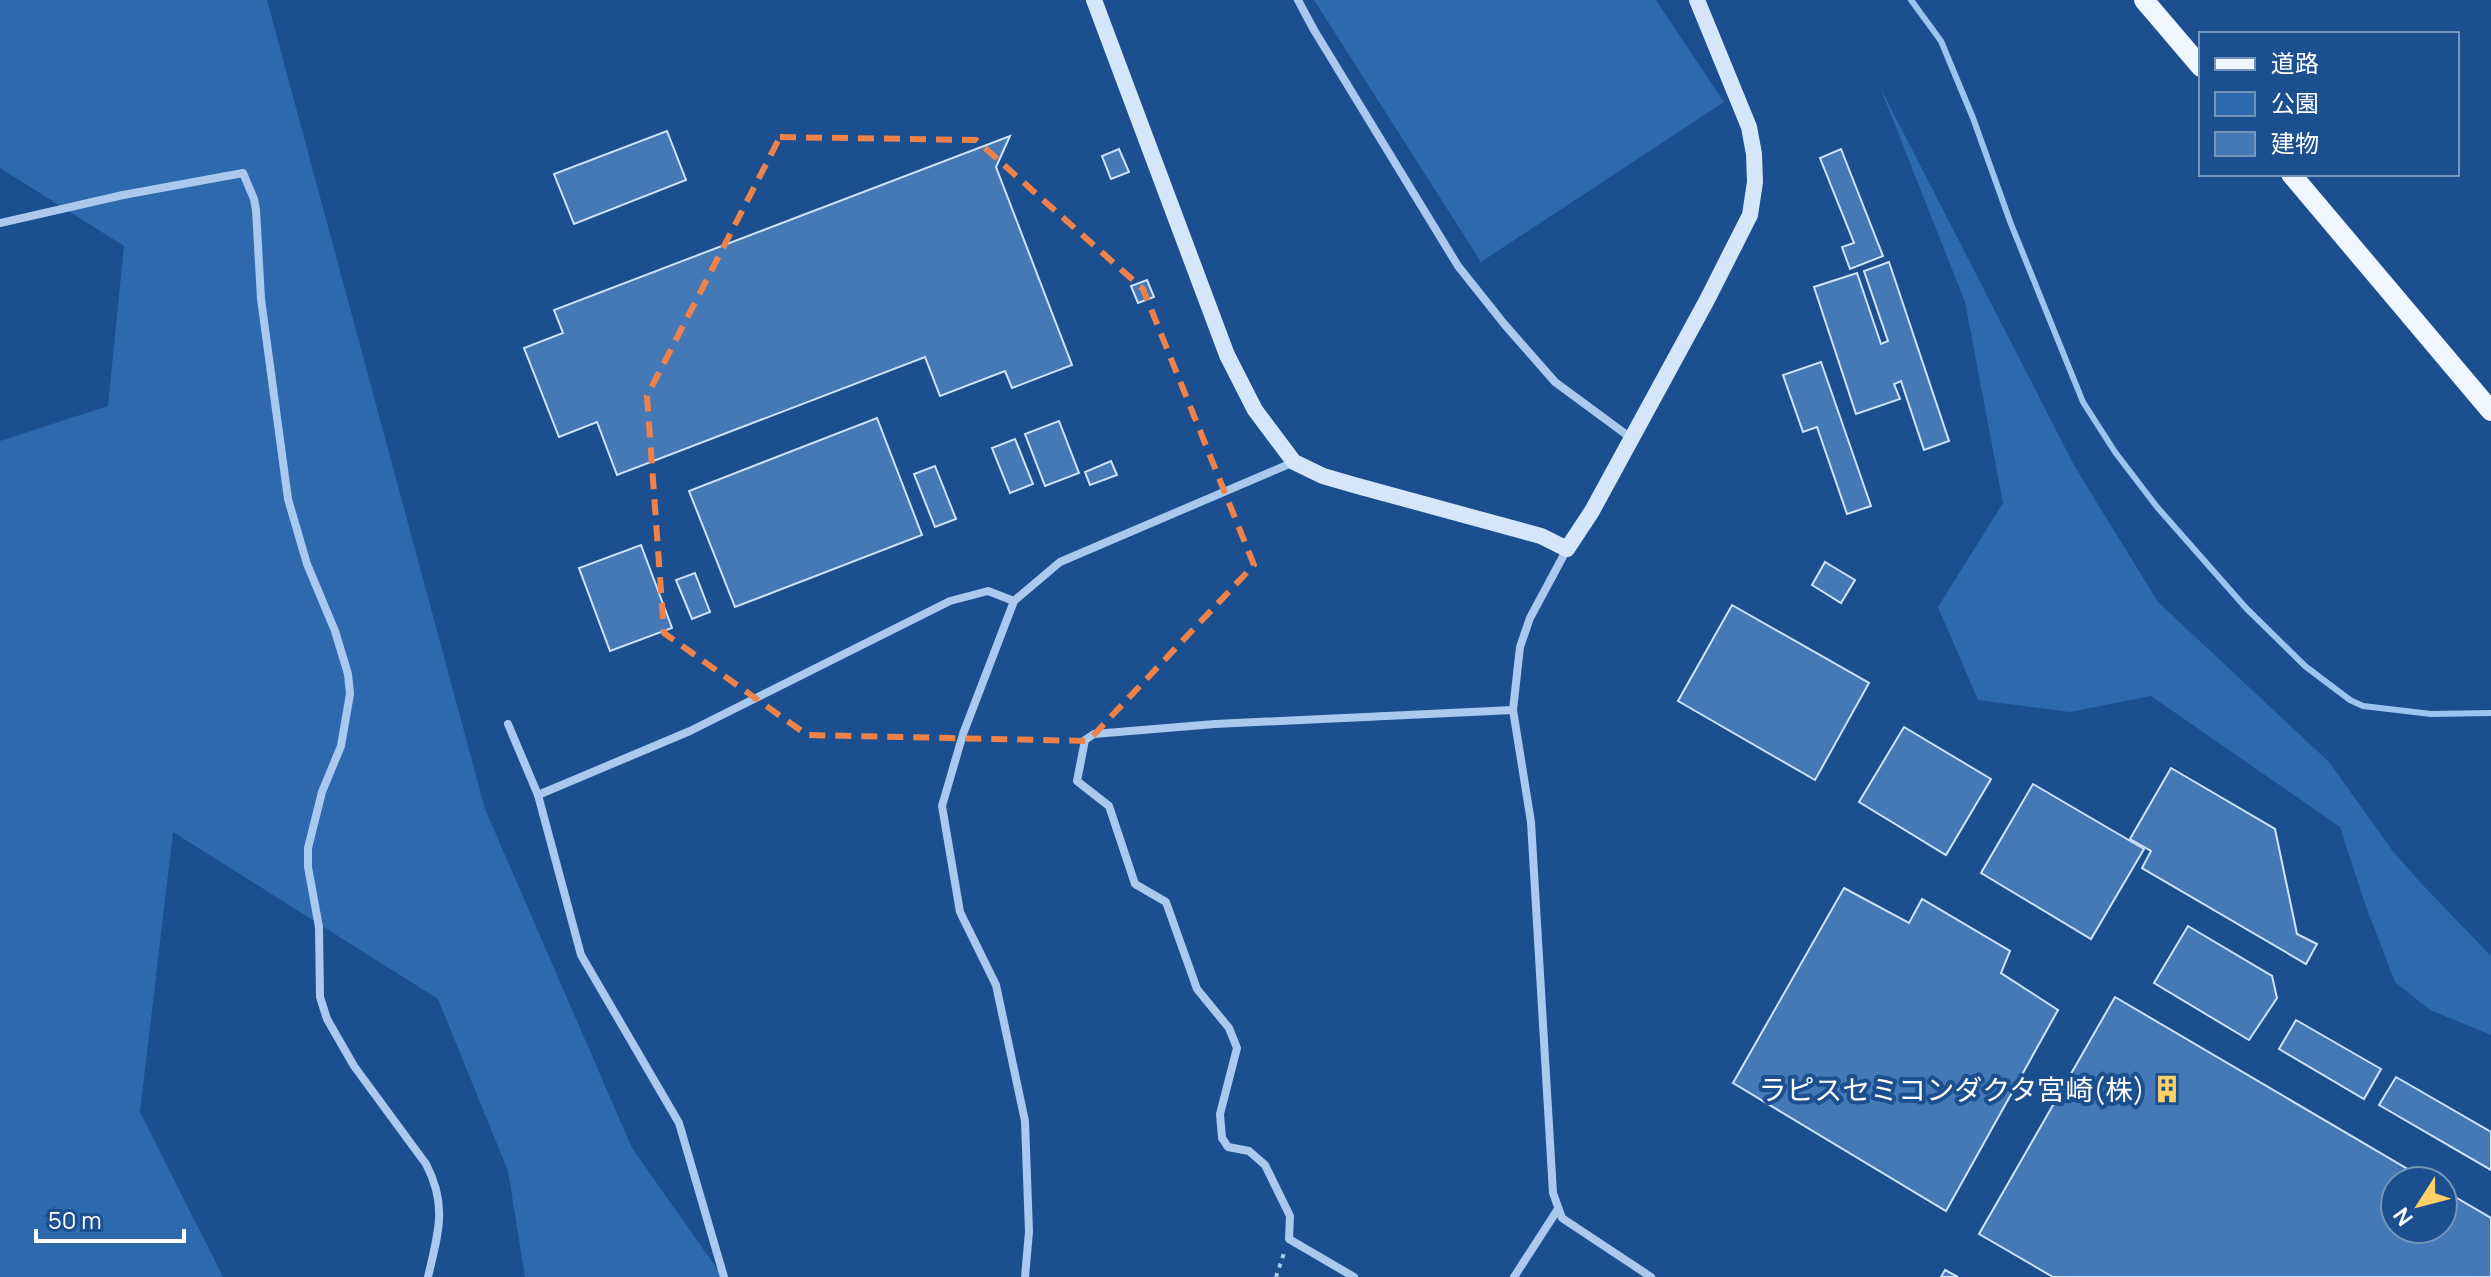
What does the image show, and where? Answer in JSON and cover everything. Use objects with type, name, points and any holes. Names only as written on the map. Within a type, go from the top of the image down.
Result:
[{"type":"main road","points":[[2144,0],[2199,65]]},
{"type":"main road","points":[[2293,176],[2491,411]]},
{"type":"street","points":[[1094,0],[1227,355],[1255,410],[1294,462],[1323,476],[1541,536],[1567,549]]},
{"type":"street","points":[[1298,0],[1458,266],[1555,382],[1631,438]]},
{"type":"street","points":[[1651,1277],[1562,1218],[1553,1193],[1531,822],[1513,710],[1520,647],[1530,618],[1567,549],[1592,511],[1750,215],[1754,154],[1749,127],[1697,0]]},
{"type":"street","points":[[0,223],[123,195],[243,173],[250,186],[256,210],[261,299],[285,488],[307,564],[335,631],[348,674],[350,694],[341,746],[322,792],[308,848],[308,867],[319,927],[320,997],[327,1019],[354,1066],[433,1178],[441,1223],[428,1277]]},
{"type":"street","points":[[1025,1277],[1029,1232],[1025,1121],[996,985],[960,912],[942,806],[963,734],[1014,601],[1060,562],[1294,462]]},
{"type":"street","points":[[538,795],[690,731],[950,601],[988,591],[1014,601]]},
{"type":"street","points":[[1354,1277],[1289,1239],[1290,1216],[1265,1165],[1249,1151],[1228,1147],[1222,1138],[1220,1114],[1237,1048],[1229,1028],[1197,989],[1166,902],[1135,884],[1109,806],[1077,781],[1085,740],[1094,734],[1215,724],[1513,710]]},
{"type":"street","points":[[508,724],[538,795],[581,955],[679,1123],[724,1277]]},
{"type":"street","points":[[1514,1277],[1558,1209]]},
{"type":"path","points":[[1276,1277],[1289,1239]]},
{"type":"highlighted area","points":[[780,137],[976,140],[1143,289],[1254,565],[1088,741],[807,735],[664,633],[647,396]]},
{"type":"green space","points":[[0,0],[267,0],[485,809],[632,1148],[723,1277],[525,1277],[508,1171],[438,999],[173,832],[140,1112],[223,1277],[0,1277],[0,441],[108,406],[124,246],[0,168]]},
{"type":"green space","points":[[1314,0],[1656,0],[1724,102],[1481,262]]},
{"type":"green space","points":[[1880,87],[2075,467],[2158,602],[2329,762],[2392,850],[2491,956],[2491,1035],[2430,1010],[2395,982],[2340,827],[2151,696],[2070,712],[1978,700],[1938,607],[2003,503],[1965,302]]},
{"type":"building","points":[[667,131],[686,180],[574,224],[554,174]]},
{"type":"building","points":[[1010,136],[996,167],[1072,365],[1012,388],[1005,371],[940,396],[925,357],[617,475],[597,422],[559,437],[524,348],[563,333],[554,310]]},
{"type":"building","points":[[1119,149],[1129,172],[1111,179],[1102,156]]},
{"type":"building","points":[[1841,149],[1883,256],[1850,269],[1842,247],[1854,243],[1820,158]]},
{"type":"building","points":[[1889,262],[1949,441],[1924,450],[1901,381],[1894,384],[1900,399],[1856,414],[1814,287],[1857,273],[1881,344],[1888,341],[1864,271]]},
{"type":"building","points":[[1147,280],[1154,297],[1138,303],[1131,286]]},
{"type":"building","points":[[1821,362],[1871,506],[1847,514],[1817,427],[1803,432],[1783,375]]},
{"type":"building","points":[[877,418],[922,535],[735,607],[689,491]]},
{"type":"building","points":[[1059,421],[1079,473],[1045,486],[1025,434]]},
{"type":"building","points":[[1015,439],[1033,484],[1010,493],[992,448]]},
{"type":"building","points":[[1111,461],[1117,475],[1090,485],[1085,472]]},
{"type":"building","points":[[935,466],[956,519],[935,527],[914,474]]},
{"type":"building","points":[[641,545],[672,628],[610,651],[579,568]]},
{"type":"building","points":[[1825,562],[1855,580],[1841,603],[1812,585]]},
{"type":"building","points":[[695,573],[710,612],[692,619],[676,580]]},
{"type":"building","points":[[1732,605],[1869,683],[1815,780],[1678,701]]},
{"type":"building","points":[[1904,727],[1991,779],[1946,855],[1859,802]]},
{"type":"building","points":[[2171,768],[2275,829],[2297,934],[2317,944],[2306,964],[2142,868],[2151,851],[2130,839]]},
{"type":"building","points":[[2033,784],[2144,849],[2091,939],[1981,873]]},
{"type":"building","points":[[1844,888],[1909,923],[1922,899],[2010,951],[2001,973],[2058,1010],[1946,1211],[1733,1083]]},
{"type":"building","points":[[2188,926],[2272,976],[2277,998],[2249,1040],[2154,983]]},
{"type":"building","name":"ラピスセミコンダクタ宮崎(株)","points":[[2115,997],[2401,1165],[2379,1165],[2379,1245],[2459,1245],[2459,1199],[2491,1218],[2491,1277],[2053,1277],[1979,1234]]},
{"type":"building","points":[[2296,1020],[2381,1069],[2364,1099],[2279,1049]]},
{"type":"building","points":[[2396,1077],[2491,1132],[2491,1170],[2379,1105]]},
{"type":"building","points":[[1945,1270],[1958,1277],[1941,1277]]},
{"type":"waterway","points":[[1911,0],[1941,41],[2083,402],[2115,452],[2157,507],[2246,608],[2305,666],[2350,700],[2363,706],[2431,714],[2491,713]]},
{"type":"place","name":"ラピスセミコンダクタ宮崎(株)","points":[[2167,1089]]}]
